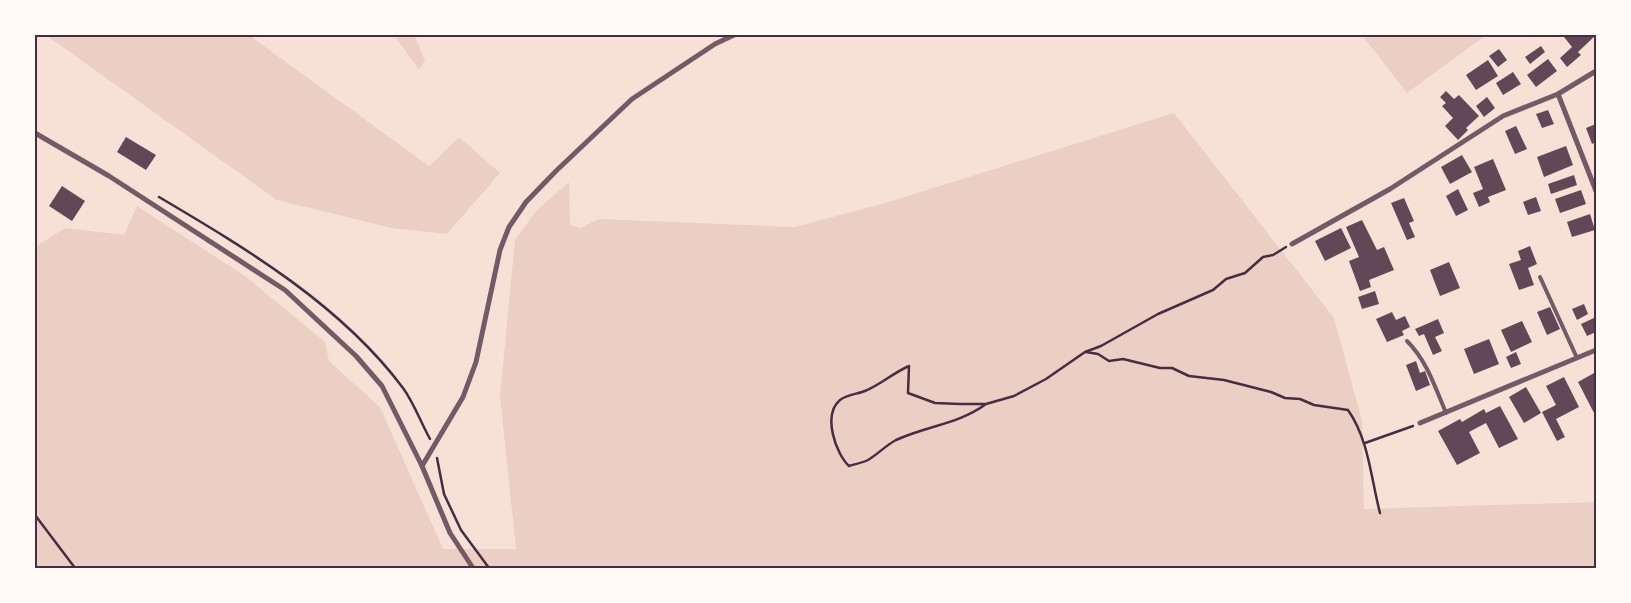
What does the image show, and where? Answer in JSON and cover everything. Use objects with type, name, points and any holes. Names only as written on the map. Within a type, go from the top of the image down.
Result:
[{"type":"street","points":[[422,466],[463,397],[476,362],[500,250],[509,227],[526,202],[632,99],[715,44],[734,35]]},
{"type":"street","points":[[1292,244],[1390,189],[1503,116],[1558,94],[1596,71]]},
{"type":"street","points":[[1558,94],[1596,191]]},
{"type":"street","points":[[35,133],[109,176],[284,290],[356,356],[382,386],[422,466],[450,533],[473,568]]},
{"type":"street","points":[[1420,423],[1596,350]]},
{"type":"lane","points":[[1540,277],[1577,358]]},
{"type":"lane","points":[[1407,341],[1422,360],[1446,413]]},
{"type":"path","points":[[156,195],[251,252],[293,282],[345,326],[388,369],[405,391],[434,446],[444,494],[461,530],[488,568]]},
{"type":"path","points":[[986,404],[935,403],[920,395],[908,393],[909,366],[892,373],[867,390],[840,399],[834,407],[831,426],[840,457],[849,466],[868,460],[880,448],[896,440],[960,420],[986,404],[1014,396],[1046,379],[1085,352],[1101,346],[1158,314],[1213,290],[1226,279],[1245,273],[1263,257],[1273,255],[1292,244]]},
{"type":"path","points":[[1085,352],[1098,354],[1109,361],[1123,360],[1160,368],[1172,368],[1188,376],[1224,380],[1272,392],[1285,398],[1300,399],[1314,405],[1348,410],[1356,422],[1365,443],[1380,513]]},
{"type":"path","points":[[1365,443],[1420,423]]},
{"type":"path","points":[[35,515],[75,568]]},
{"type":"shaded area","points":[[46,35],[249,35],[429,166],[459,137],[500,173],[447,234],[391,228],[277,200]]},
{"type":"shaded area","points":[[394,35],[414,35],[425,61],[419,70]]},
{"type":"shaded area","points":[[1362,35],[1486,35],[1407,93]]},
{"type":"shaded area","points":[[1174,113],[1334,318],[1362,421],[1364,509],[1596,502],[1596,568],[35,568],[35,247],[65,228],[124,235],[137,206],[245,276],[325,342],[329,361],[380,407],[443,549],[516,549],[500,396],[515,240],[536,211],[569,182],[570,225],[580,228],[599,219],[794,227],[882,204]]},
{"type":"building","points":[[1566,35],[1596,35],[1578,52],[1581,55],[1567,67],[1560,58],[1572,47],[1564,37]]},
{"type":"building","points":[[1541,46],[1545,52],[1530,64],[1525,57]]},
{"type":"building","points":[[1499,49],[1507,60],[1498,67],[1489,56]]},
{"type":"building","points":[[1548,59],[1557,71],[1536,87],[1527,75]]},
{"type":"building","points":[[1488,60],[1498,76],[1476,90],[1466,75]]},
{"type":"building","points":[[1513,72],[1521,84],[1503,95],[1496,83]]},
{"type":"building","points":[[1446,91],[1454,99],[1459,95],[1479,116],[1466,128],[1468,130],[1458,140],[1445,126],[1453,118],[1442,106],[1446,103],[1440,97]]},
{"type":"building","points":[[1487,97],[1495,108],[1484,117],[1476,106]]},
{"type":"building","points":[[1548,110],[1554,124],[1542,128],[1536,114]]},
{"type":"building","points":[[1596,124],[1596,142],[1592,144],[1586,128]]},
{"type":"building","points":[[1516,126],[1527,149],[1515,154],[1505,131]]},
{"type":"building","points":[[126,137],[156,155],[146,170],[117,152]]},
{"type":"building","points":[[1566,146],[1573,165],[1544,177],[1537,157]]},
{"type":"building","points":[[1462,155],[1472,172],[1450,184],[1441,167]]},
{"type":"building","points":[[1493,159],[1506,190],[1488,197],[1490,202],[1479,207],[1473,193],[1483,189],[1474,167]]},
{"type":"building","points":[[1574,175],[1577,185],[1551,194],[1548,184]]},
{"type":"building","points":[[62,186],[85,201],[72,221],[49,206]]},
{"type":"building","points":[[1458,189],[1468,210],[1456,216],[1446,196]]},
{"type":"building","points":[[1581,190],[1586,204],[1560,213],[1555,199]]},
{"type":"building","points":[[1536,197],[1541,211],[1528,215],[1523,202]]},
{"type":"building","points":[[1404,198],[1414,221],[1409,223],[1415,237],[1407,240],[1391,203]]},
{"type":"building","points":[[1590,214],[1595,230],[1572,237],[1567,222]]},
{"type":"building","points":[[1362,220],[1377,250],[1384,247],[1394,270],[1369,280],[1371,287],[1360,291],[1349,261],[1359,257],[1346,227]]},
{"type":"building","points":[[1341,228],[1351,248],[1325,261],[1315,241]]},
{"type":"building","points":[[1530,246],[1537,264],[1528,268],[1534,285],[1519,290],[1509,264],[1521,260],[1518,251]]},
{"type":"building","points":[[1449,262],[1460,288],[1440,296],[1430,270]]},
{"type":"building","points":[[1375,291],[1379,304],[1362,309],[1358,297]]},
{"type":"building","points":[[1584,304],[1588,314],[1577,320],[1572,309]]},
{"type":"building","points":[[1550,307],[1560,329],[1547,335],[1537,312]]},
{"type":"building","points":[[1392,312],[1396,320],[1405,316],[1410,327],[1402,331],[1404,335],[1387,342],[1376,319]]},
{"type":"building","points":[[1596,317],[1596,332],[1587,336],[1581,324]]},
{"type":"building","points":[[1438,319],[1444,333],[1435,337],[1442,351],[1433,355],[1424,334],[1419,336],[1415,329]]},
{"type":"building","points":[[1522,321],[1532,342],[1511,352],[1501,330]]},
{"type":"building","points":[[1489,339],[1499,364],[1474,374],[1464,349]]},
{"type":"building","points":[[1516,352],[1521,364],[1511,368],[1506,357]]},
{"type":"building","points":[[1416,361],[1420,373],[1425,371],[1430,385],[1416,391],[1406,365]]},
{"type":"building","points":[[1596,372],[1596,412],[1594,413],[1578,382]]},
{"type":"building","points":[[1564,377],[1579,407],[1556,419],[1565,437],[1557,441],[1542,412],[1556,405],[1546,386]]},
{"type":"building","points":[[1526,387],[1541,413],[1524,423],[1509,397]]},
{"type":"building","points":[[1500,406],[1518,439],[1499,448],[1486,423],[1469,432],[1480,453],[1457,465],[1438,431],[1460,419],[1462,422],[1484,409],[1486,413]]}]
